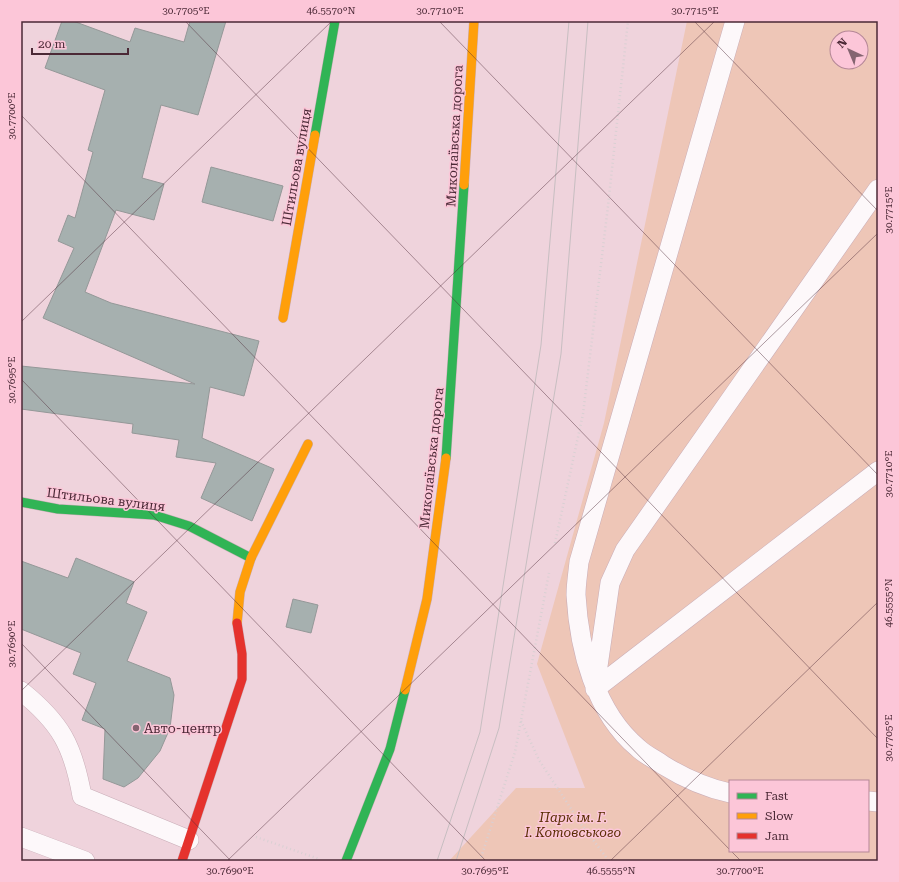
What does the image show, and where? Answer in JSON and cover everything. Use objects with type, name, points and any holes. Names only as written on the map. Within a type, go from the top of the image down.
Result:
[{"type":"street","name":"Штильова вулиця","points":[[283,318],[335,21]]},
{"type":"street","name":"Миколаївська дорога","points":[[346,861],[390,749],[427,599],[449,440],[474,21]]},
{"type":"street","points":[[182,861],[242,679],[242,654],[238,619],[240,592],[251,558],[308,444]]},
{"type":"street","name":"Штильова вулиця","points":[[21,502],[58,509],[154,515],[189,526],[251,558]]},
{"type":"lane","points":[[729,793],[711,789],[679,775],[638,748],[613,721],[595,689],[581,639],[576,594],[579,562],[735,21]]},
{"type":"lane","points":[[595,689],[610,583],[625,550],[878,189]]},
{"type":"lane","points":[[595,689],[878,471]]},
{"type":"lane","points":[[21,691],[53,722],[68,744],[78,772],[82,796],[189,840]]},
{"type":"lane","points":[[21,837],[85,861]]},
{"type":"path","points":[[553,551],[583,414],[628,21]]},
{"type":"path","points":[[480,861],[514,752],[550,566]]},
{"type":"path","points":[[521,720],[539,760],[581,824],[609,861]]},
{"type":"path","points":[[256,837],[323,861]]},
{"type":"green space","name":"Парк ім. Г. І. Котовського","points":[[687,21],[878,21],[878,861],[449,861],[516,788],[585,788],[537,664],[604,423]]},
{"type":"building","points":[[62,21],[73,21],[130,42],[135,28],[184,42],[190,21],[226,21],[198,115],[161,105],[142,178],[164,184],[154,220],[116,210],[85,292],[111,303],[259,341],[244,396],[210,387],[202,438],[274,469],[252,521],[201,498],[216,463],[176,457],[179,440],[132,433],[133,424],[21,409],[21,366],[195,384],[43,318],[74,248],[58,241],[68,215],[75,218],[93,152],[88,150],[105,90],[45,68]]},
{"type":"building","points":[[211,167],[283,186],[273,221],[202,202]]},
{"type":"building","points":[[76,558],[134,582],[126,603],[147,612],[127,661],[170,678],[174,695],[170,728],[160,751],[138,778],[124,787],[103,779],[105,729],[82,720],[96,683],[73,674],[81,653],[21,629],[21,561],[68,578]]},
{"type":"building","points":[[293,599],[318,605],[311,633],[286,627]]},
{"type":"tram line","points":[[437,861],[480,732],[541,345],[569,21]]},
{"type":"tram line","points":[[456,861],[499,728],[561,354],[588,21]]},
{"type":"traffic: fast","points":[[315,135],[335,21]]},
{"type":"traffic: fast","points":[[446,458],[464,185]]},
{"type":"traffic: fast","points":[[21,502],[58,509],[154,515],[189,526],[251,558]]},
{"type":"traffic: fast","points":[[346,861],[390,749],[405,690]]},
{"type":"traffic: slow","points":[[464,185],[474,21]]},
{"type":"traffic: slow","points":[[283,318],[315,135]]},
{"type":"traffic: slow","points":[[237,623],[240,592],[251,558],[308,444]]},
{"type":"traffic: slow","points":[[405,690],[427,599],[446,458]]},
{"type":"traffic: jam","points":[[182,861],[242,679],[242,654],[237,623]]},
{"type":"place","name":"Авто-центр","points":[[136,728]]}]
